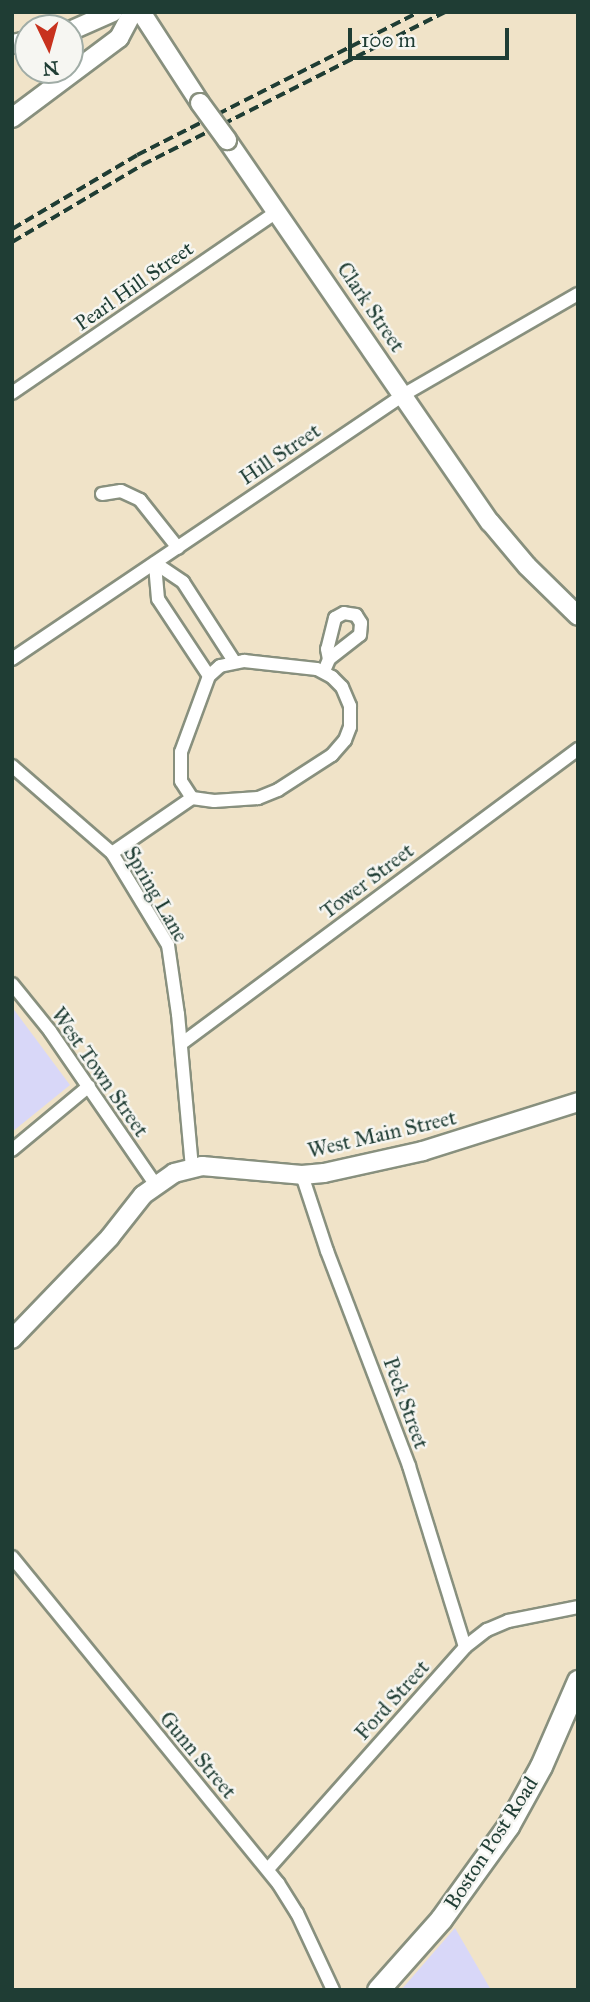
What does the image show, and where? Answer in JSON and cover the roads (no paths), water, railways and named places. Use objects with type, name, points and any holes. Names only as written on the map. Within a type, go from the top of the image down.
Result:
[{"type":"main road","points":[[84,25],[113,12]]},
{"type":"main road","points":[[12,118],[96,57],[124,32],[132,12]]},
{"type":"main road","name":"Clark Street","points":[[141,12],[200,103],[278,211],[510,547],[578,615]]},
{"type":"main road","points":[[84,41],[96,57]]},
{"type":"main road","name":"West Main Street","points":[[12,1339],[95,1253],[155,1184],[192,1167],[212,1166],[302,1175],[423,1151],[578,1102]]},
{"type":"main road","name":"Boston Post Road","points":[[378,1990],[441,1919],[508,1826],[541,1766],[578,1681]]},
{"type":"street","name":"Pearl Hill Street","points":[[12,393],[278,211]]},
{"type":"street","name":"Hill Street","points":[[12,659],[403,395],[578,294]]},
{"type":"street","points":[[102,494],[121,491],[140,500],[178,548]]},
{"type":"street","points":[[155,563],[183,582],[234,661]]},
{"type":"street","points":[[155,563],[158,600],[209,676]]},
{"type":"street","points":[[112,853],[192,798],[215,801],[258,798],[278,790],[338,750],[348,733],[350,706],[342,687],[327,665],[234,661],[220,666],[209,676],[181,752],[181,781],[192,798]]},
{"type":"street","name":"Tower Street","points":[[181,1044],[578,749]]},
{"type":"street","name":"Spring Lane","points":[[12,766],[112,853],[168,945],[181,1044],[192,1167]]},
{"type":"street","name":"West Town Street","points":[[12,984],[89,1086],[155,1184]]},
{"type":"street","points":[[12,1150],[89,1086]]},
{"type":"street","name":"Peck Street","points":[[302,1175],[327,1251],[409,1466],[465,1647]]},
{"type":"street","name":"Gunn Street","points":[[12,1557],[268,1869],[297,1913],[333,1990]]},
{"type":"street","name":"Ford Street","points":[[268,1869],[465,1647],[487,1630],[508,1621],[578,1607]]},
{"type":"railway","points":[[12,229],[137,155],[419,12]]},
{"type":"railway","points":[[12,242],[142,165],[445,12]]}]
